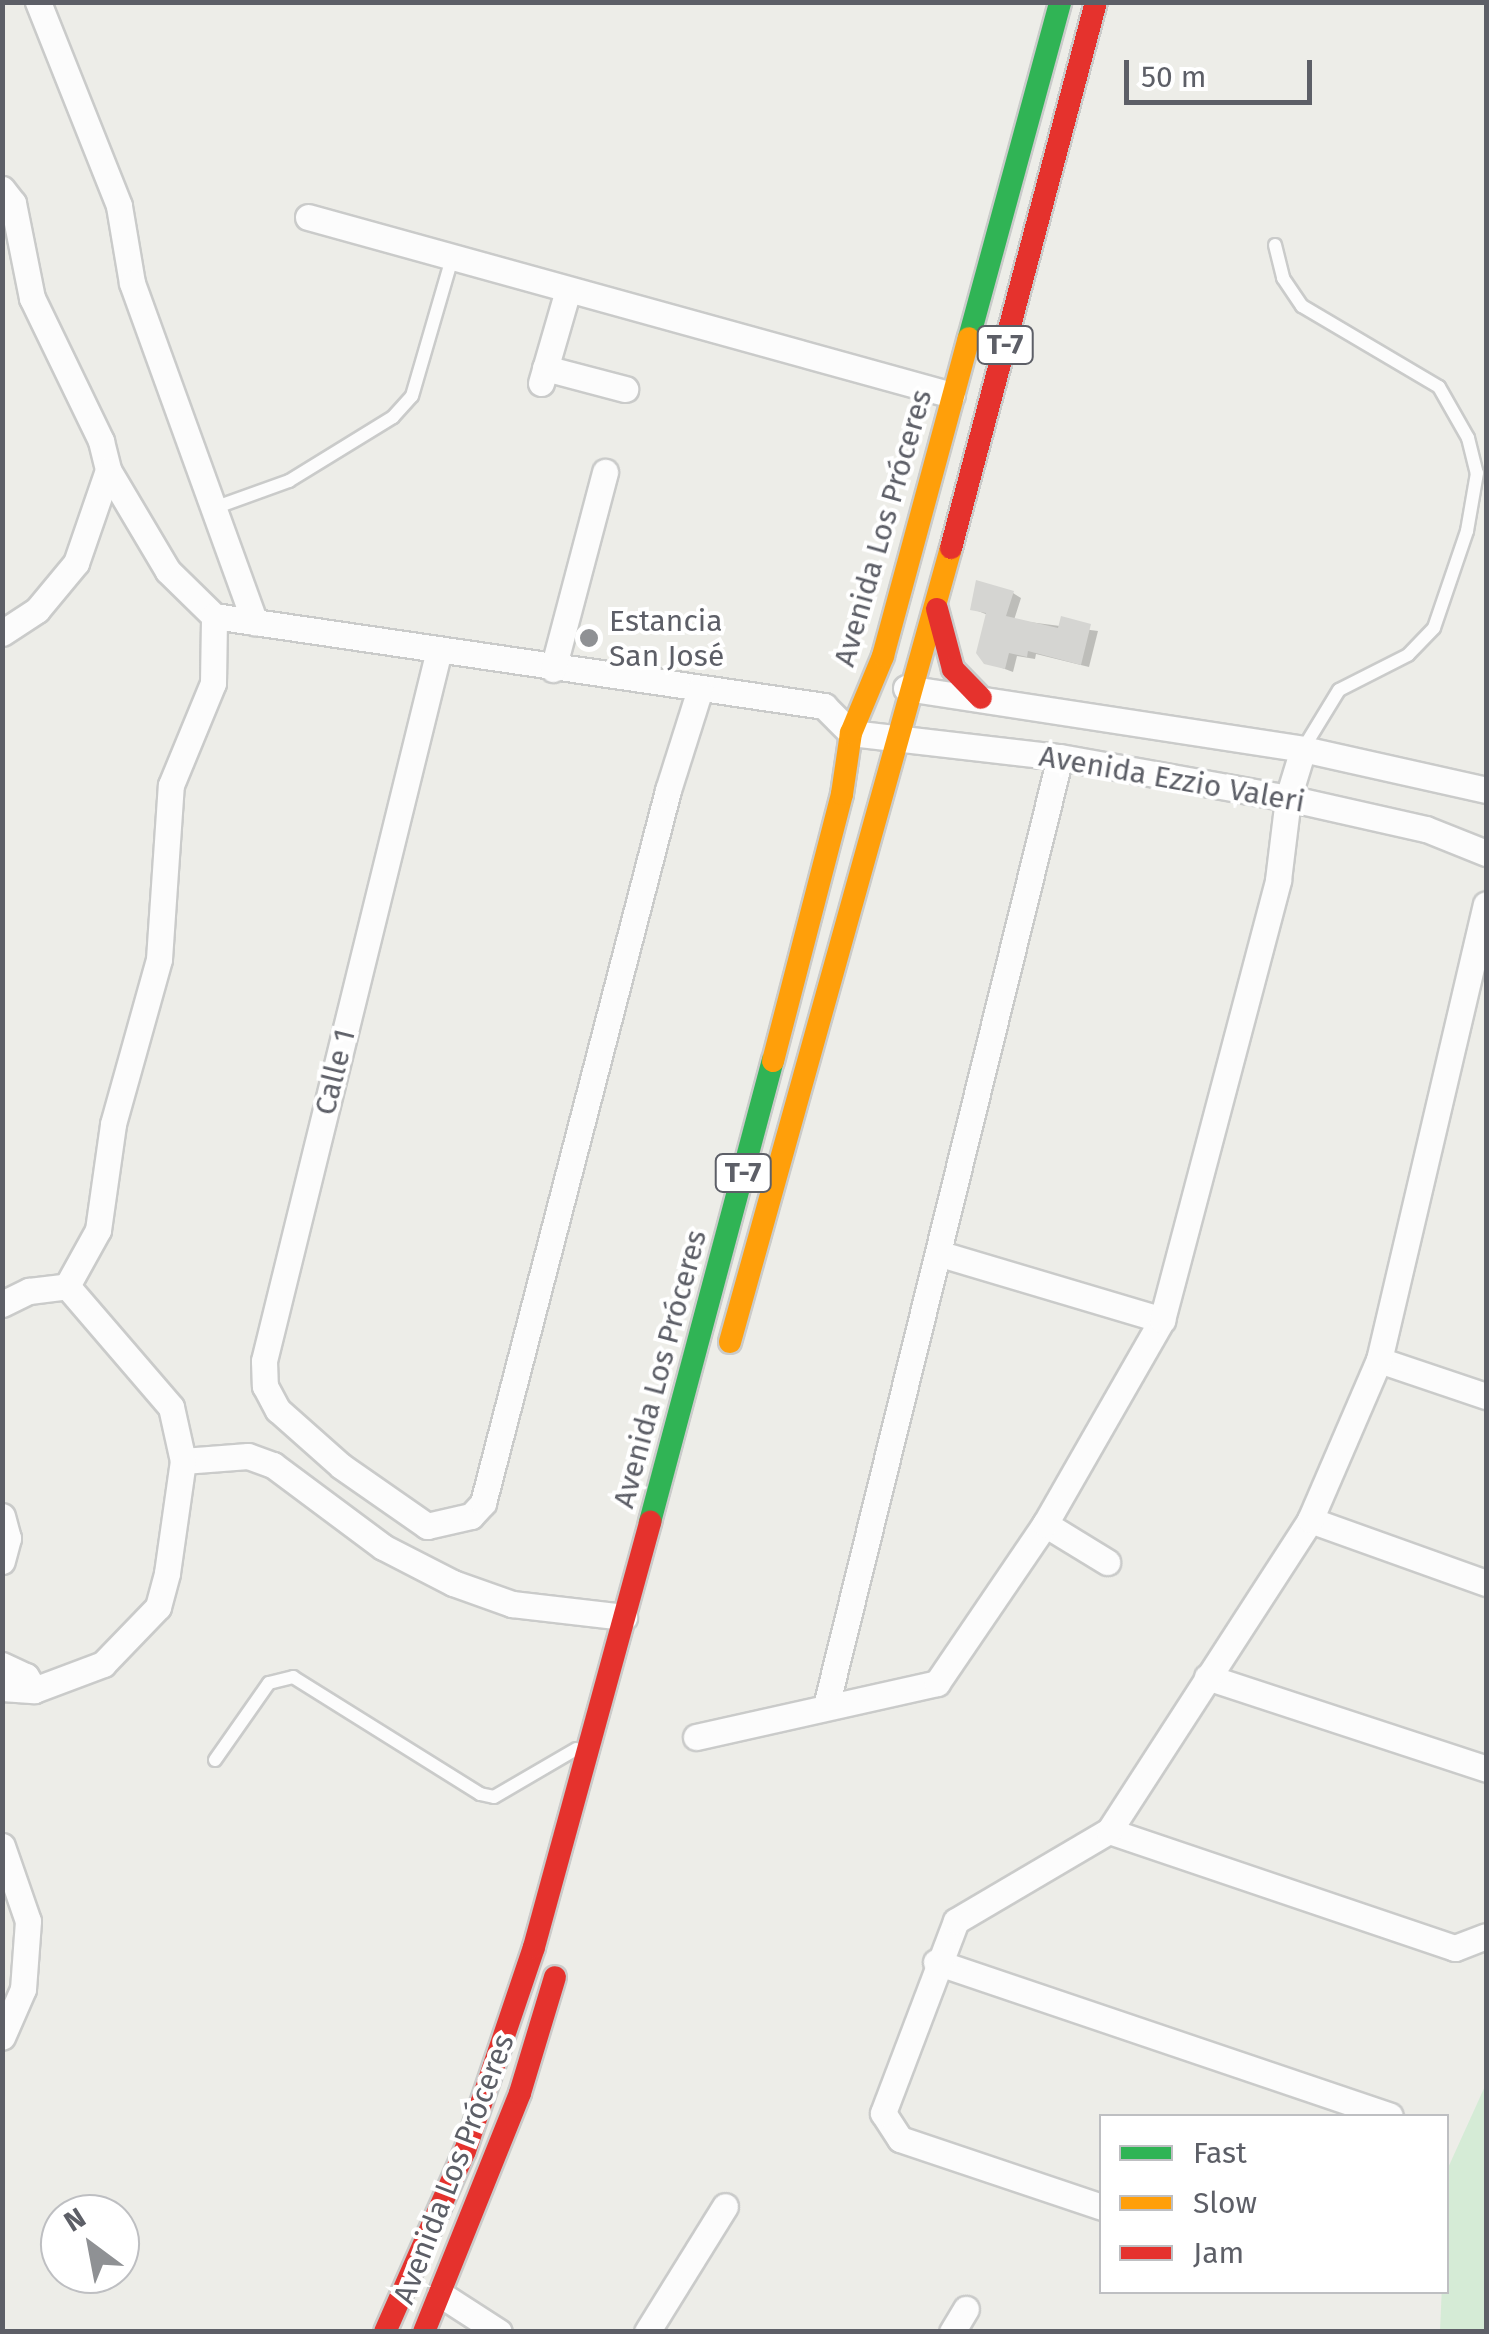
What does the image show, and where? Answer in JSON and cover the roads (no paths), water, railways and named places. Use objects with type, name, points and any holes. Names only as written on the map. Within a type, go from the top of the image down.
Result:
[{"type":"highway","name":"Avenida Los Próceres","points":[[385,2332],[465,2151],[534,1946],[842,794],[851,733],[872,685],[1060,2]]},
{"type":"highway","name":"Avenida Los Próceres","points":[[725,1362],[896,738],[914,688],[1096,2]]},
{"type":"highway","points":[[936,601],[946,655],[980,698]]},
{"type":"highway","name":"Avenida Los Próceres","points":[[424,2332],[520,2093],[563,1950]]},
{"type":"street","points":[[38,2],[119,206],[132,282],[255,622]]},
{"type":"street","points":[[2,189],[13,203],[32,298],[101,441],[108,470],[161,561],[214,616],[553,670],[824,706],[872,685]]},
{"type":"street","points":[[308,217],[952,396]]},
{"type":"street","points":[[568,290],[543,376],[625,389]]},
{"type":"street","points":[[2,633],[37,610],[76,563],[108,470]]},
{"type":"street","points":[[553,670],[606,472]]},
{"type":"street","points":[[66,1286],[98,1230],[113,1124],[159,959],[171,785],[213,683],[214,616]]},
{"type":"street","name":"Calle 1","points":[[440,650],[264,1362],[265,1386],[278,1410],[341,1466],[427,1526],[470,1516],[483,1503],[668,790],[700,690]]},
{"type":"street","name":"Avenida Ezzio Valeri","points":[[872,685],[914,688],[1302,749],[1486,790]]},
{"type":"street","points":[[824,706],[851,733]]},
{"type":"street","name":"Avenida Ezzio Valeri","points":[[851,733],[1060,757],[1288,798],[1426,830],[1486,853]]},
{"type":"street","points":[[696,1737],[937,1684],[1045,1524],[1162,1320],[1278,880],[1288,798],[1302,749]]},
{"type":"street","points":[[826,1706],[941,1254],[1060,757]]},
{"type":"street","points":[[1099,2206],[900,2139],[888,2128],[883,2113],[936,1962],[956,1921],[1109,1831],[1310,1520],[1379,1360],[1486,904]]},
{"type":"street","points":[[941,1254],[1162,1320]]},
{"type":"street","points":[[2,1304],[29,1291],[66,1286]]},
{"type":"street","points":[[2,1688],[34,1690],[103,1664],[158,1607],[182,1461],[171,1407],[66,1286]]},
{"type":"street","points":[[1379,1360],[1486,1396]]},
{"type":"street","points":[[182,1461],[248,1456],[273,1465],[382,1547],[453,1583],[512,1604],[624,1617]]},
{"type":"street","points":[[2,1516],[8,1538],[2,1561]]},
{"type":"street","points":[[1310,1520],[1486,1584]]},
{"type":"street","points":[[1045,1524],[1107,1562]]},
{"type":"street","points":[[2,1665],[26,1676],[34,1690]]},
{"type":"street","points":[[1207,1677],[1486,1769]]},
{"type":"street","points":[[1109,1831],[1456,1948],[1486,1936]]},
{"type":"street","points":[[2,1846],[28,1921],[23,1989],[2,2036]]},
{"type":"street","points":[[936,1962],[1384,2114]]},
{"type":"street","points":[[646,2332],[725,2206]]},
{"type":"street","points":[[440,2294],[500,2332]]},
{"type":"street","points":[[952,2332],[966,2309]]},
{"type":"lane","points":[[1275,245],[1283,278],[1302,306],[1440,387],[1468,438],[1477,473],[1457,566],[1434,628],[1408,656],[1338,690],[1302,749]]},
{"type":"lane","points":[[214,508],[290,481],[393,417],[412,396],[452,258]]},
{"type":"lane","points":[[215,1760],[269,1683],[292,1677],[480,1794],[494,1797],[560,1753],[588,1750]]},
{"type":"place","name":"Estancia San José","points":[[589,638]]}]
